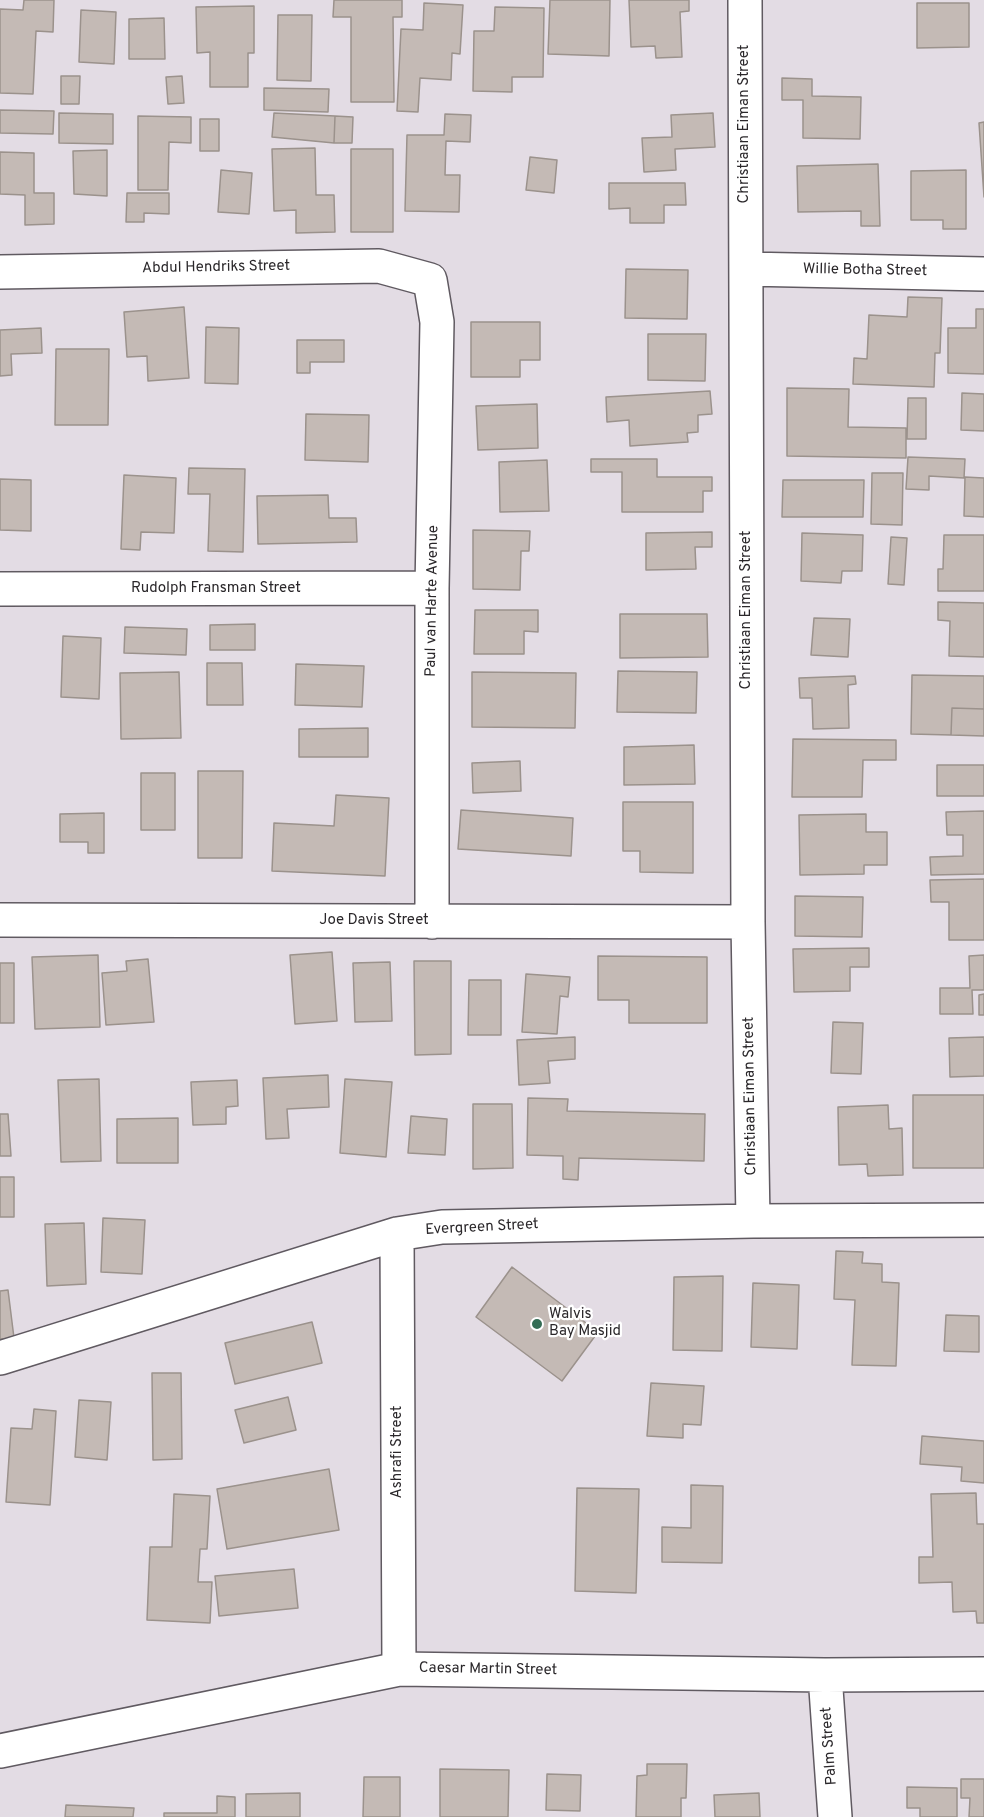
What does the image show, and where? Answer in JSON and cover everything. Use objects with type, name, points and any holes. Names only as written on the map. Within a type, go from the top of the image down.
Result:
[{"type":"street","name":"Christiaan Eiman Street","points":[[745,0],[748,922],[753,1221]]},
{"type":"street","name":"Abdul Hendriks Street","points":[[0,272],[379,266],[430,280]]},
{"type":"street","name":"Willie Botha Street","points":[[746,269],[984,274]]},
{"type":"street","name":"Paul van Harte Avenue","points":[[430,280],[437,322],[432,588],[432,922]]},
{"type":"street","name":"Rudolph Fransman Street","points":[[0,589],[432,588]]},
{"type":"street","name":"Joe Davis Street","points":[[0,920],[748,922]]},
{"type":"street","name":"Evergreen Street","points":[[0,1358],[397,1234],[442,1227],[753,1221],[984,1220]]},
{"type":"street","name":"Ashrafi Street","points":[[397,1234],[399,1669]]},
{"type":"street","name":"Caesar Martin Street","points":[[0,1751],[399,1669],[825,1675],[984,1674]]},
{"type":"street","name":"Palm Street","points":[[825,1675],[835,1817]]},
{"type":"building","points":[[24,0],[54,0],[53,32],[36,31],[33,94],[0,93],[0,9],[23,10]]},
{"type":"building","points":[[334,0],[402,0],[402,17],[393,17],[394,102],[351,102],[351,17],[333,17]]},
{"type":"building","points":[[550,0],[610,0],[609,56],[548,54]]},
{"type":"building","points":[[629,0],[689,0],[689,11],[680,12],[682,57],[656,58],[655,46],[631,47]]},
{"type":"building","points":[[424,3],[463,5],[460,54],[452,53],[451,80],[420,78],[418,112],[397,111],[401,29],[423,30]]},
{"type":"building","points":[[917,3],[969,3],[969,47],[917,48]]},
{"type":"building","points":[[254,6],[254,53],[248,53],[248,87],[210,87],[210,52],[197,53],[196,7]]},
{"type":"building","points":[[495,7],[544,8],[543,77],[512,77],[512,92],[473,91],[474,31],[494,31]]},
{"type":"building","points":[[81,10],[116,12],[114,64],[79,62]]},
{"type":"building","points":[[278,15],[312,15],[311,81],[277,80]]},
{"type":"building","points":[[164,18],[165,59],[129,59],[129,19]]},
{"type":"building","points":[[61,76],[80,76],[79,104],[61,104]]},
{"type":"building","points":[[182,76],[184,103],[168,104],[166,77]]},
{"type":"building","points":[[782,78],[812,79],[812,96],[861,97],[860,139],[803,138],[803,100],[782,100]]},
{"type":"building","points":[[264,88],[329,89],[328,112],[264,110]]},
{"type":"building","points":[[0,110],[54,111],[53,134],[0,133]]},
{"type":"building","points":[[59,113],[113,114],[113,144],[59,143]]},
{"type":"building","points":[[274,113],[335,116],[334,143],[272,137]]},
{"type":"building","points":[[713,113],[715,147],[675,149],[676,170],[644,172],[642,138],[672,137],[671,115]]},
{"type":"building","points":[[445,114],[471,115],[470,142],[446,141],[445,175],[460,175],[459,212],[405,211],[407,135],[444,135]]},
{"type":"building","points":[[138,116],[191,117],[191,143],[169,142],[168,190],[138,190]]},
{"type":"building","points":[[335,116],[353,117],[352,143],[334,143]]},
{"type":"building","points":[[200,119],[219,119],[219,151],[200,151]]},
{"type":"building","points":[[984,122],[984,197],[979,123]]},
{"type":"building","points":[[315,148],[316,195],[334,195],[335,232],[296,233],[296,210],[274,211],[272,149]]},
{"type":"building","points":[[351,149],[393,149],[393,232],[351,232]]},
{"type":"building","points":[[107,150],[107,196],[74,194],[73,151]]},
{"type":"building","points":[[0,152],[34,153],[34,193],[54,193],[54,224],[25,225],[25,195],[0,194]]},
{"type":"building","points":[[530,157],[557,160],[554,193],[526,190]]},
{"type":"building","points":[[878,164],[880,226],[861,226],[861,211],[798,212],[797,166]]},
{"type":"building","points":[[221,170],[252,173],[249,214],[218,212]]},
{"type":"building","points":[[966,170],[966,229],[943,229],[943,220],[911,220],[911,171]]},
{"type":"building","points":[[609,183],[685,183],[686,205],[664,205],[664,223],[630,223],[630,208],[609,209]]},
{"type":"building","points":[[127,193],[169,193],[169,214],[144,213],[144,222],[126,222]]},
{"type":"building","points":[[626,269],[688,270],[687,319],[625,318]]},
{"type":"building","points":[[908,297],[942,298],[940,353],[935,353],[934,387],[853,384],[854,358],[867,359],[869,315],[907,317]]},
{"type":"building","points":[[184,307],[189,378],[148,381],[147,356],[127,357],[124,312]]},
{"type":"building","points":[[976,309],[984,309],[984,374],[948,373],[948,328],[976,328]]},
{"type":"building","points":[[471,322],[540,322],[540,360],[520,360],[520,377],[471,377]]},
{"type":"building","points":[[206,327],[239,328],[238,384],[205,383]]},
{"type":"building","points":[[41,328],[42,353],[11,354],[12,375],[0,376],[0,330]]},
{"type":"building","points":[[648,334],[706,334],[705,381],[648,380]]},
{"type":"building","points":[[297,340],[344,340],[344,362],[310,362],[310,373],[297,373]]},
{"type":"building","points":[[56,349],[109,349],[108,425],[55,425]]},
{"type":"building","points":[[787,388],[849,389],[848,427],[906,428],[906,458],[787,456]]},
{"type":"building","points":[[710,391],[712,414],[698,415],[698,432],[687,433],[688,442],[630,446],[629,420],[607,422],[606,397]]},
{"type":"building","points":[[962,393],[984,394],[984,431],[961,430]]},
{"type":"building","points":[[908,398],[926,398],[926,439],[907,439]]},
{"type":"building","points":[[537,404],[538,448],[478,450],[476,406]]},
{"type":"building","points":[[306,414],[369,415],[368,462],[305,460]]},
{"type":"building","points":[[908,457],[965,459],[964,478],[929,476],[929,490],[906,489]]},
{"type":"building","points":[[591,459],[657,459],[657,477],[712,477],[712,491],[703,491],[703,512],[622,512],[622,472],[591,472]]},
{"type":"building","points":[[547,460],[549,511],[500,512],[499,462]]},
{"type":"building","points":[[189,468],[245,469],[243,552],[208,551],[210,494],[188,494]]},
{"type":"building","points":[[872,473],[903,473],[902,525],[871,524]]},
{"type":"building","points":[[124,475],[176,478],[174,533],[141,532],[140,550],[121,549]]},
{"type":"building","points":[[965,477],[984,478],[984,517],[964,516]]},
{"type":"building","points":[[0,479],[31,480],[31,531],[0,530]]},
{"type":"building","points":[[783,480],[864,480],[863,517],[782,517]]},
{"type":"building","points":[[328,495],[329,518],[356,518],[357,542],[258,544],[257,496]]},
{"type":"building","points":[[473,530],[530,531],[529,551],[521,551],[520,590],[473,589]]},
{"type":"building","points":[[712,532],[712,547],[695,547],[696,569],[646,570],[646,533]]},
{"type":"building","points":[[802,533],[863,535],[862,571],[842,571],[841,583],[801,581]]},
{"type":"building","points":[[944,535],[984,535],[984,591],[938,591],[938,569],[943,569]]},
{"type":"building","points":[[891,537],[907,538],[904,585],[888,584]]},
{"type":"building","points":[[938,602],[984,603],[984,657],[949,656],[950,621],[938,620]]},
{"type":"building","points":[[475,610],[538,610],[538,632],[524,631],[524,654],[474,654]]},
{"type":"building","points":[[620,614],[707,614],[708,657],[620,658]]},
{"type":"building","points":[[814,618],[850,619],[848,657],[811,655]]},
{"type":"building","points":[[255,624],[255,650],[210,650],[210,625]]},
{"type":"building","points":[[125,627],[187,629],[186,655],[124,653]]},
{"type":"building","points":[[63,636],[101,638],[99,699],[61,697]]},
{"type":"building","points":[[207,663],[242,663],[243,705],[207,705]]},
{"type":"building","points":[[296,664],[364,666],[362,707],[295,705]]},
{"type":"building","points":[[618,671],[697,672],[696,713],[617,712]]},
{"type":"building","points":[[179,672],[181,738],[121,739],[120,673]]},
{"type":"building","points":[[472,672],[576,673],[575,728],[472,727]]},
{"type":"building","points":[[912,675],[984,676],[984,709],[952,708],[951,735],[911,734]]},
{"type":"building","points":[[855,676],[856,684],[848,685],[849,728],[813,729],[812,698],[800,698],[799,678]]},
{"type":"building","points":[[952,708],[984,709],[984,736],[951,735]]},
{"type":"building","points":[[368,728],[368,757],[299,757],[299,729]]},
{"type":"building","points":[[793,739],[896,740],[896,760],[863,760],[862,797],[792,797]]},
{"type":"building","points":[[694,745],[695,784],[624,785],[624,747]]},
{"type":"building","points":[[520,761],[521,791],[473,793],[472,763]]},
{"type":"building","points":[[937,765],[984,765],[984,796],[937,796]]},
{"type":"building","points":[[198,771],[243,771],[242,858],[198,858]]},
{"type":"building","points":[[141,773],[175,773],[175,830],[141,830]]},
{"type":"building","points":[[336,795],[389,798],[385,876],[272,871],[274,823],[334,826]]},
{"type":"building","points":[[623,802],[693,802],[693,873],[640,872],[640,851],[623,851]]},
{"type":"building","points":[[461,810],[573,818],[571,856],[458,849]]},
{"type":"building","points":[[984,811],[984,874],[931,875],[930,857],[963,856],[963,835],[947,835],[946,812]]},
{"type":"building","points":[[104,813],[104,853],[88,853],[88,842],[60,842],[60,814]]},
{"type":"building","points":[[866,814],[866,832],[887,832],[887,865],[864,865],[864,874],[800,875],[799,815]]},
{"type":"building","points":[[984,879],[984,940],[949,940],[949,902],[931,902],[930,880]]},
{"type":"building","points":[[795,896],[863,897],[862,937],[795,936]]},
{"type":"building","points":[[869,948],[869,967],[850,967],[850,991],[794,992],[793,949]]},
{"type":"building","points":[[332,952],[337,1021],[295,1024],[290,955]]},
{"type":"building","points":[[98,955],[100,1027],[35,1029],[32,957]]},
{"type":"building","points":[[984,955],[984,990],[972,990],[973,1014],[940,1014],[940,988],[970,988],[969,956]]},
{"type":"building","points":[[598,956],[707,957],[707,1023],[629,1023],[629,1000],[598,1000]]},
{"type":"building","points":[[148,959],[154,1022],[106,1025],[102,973],[127,971],[126,961]]},
{"type":"building","points":[[414,961],[451,961],[451,1054],[415,1055]]},
{"type":"building","points":[[390,962],[392,1021],[355,1022],[353,963]]},
{"type":"building","points":[[0,963],[14,963],[14,1023],[0,1023]]},
{"type":"building","points":[[526,974],[570,977],[568,997],[560,996],[557,1034],[522,1032]]},
{"type":"building","points":[[469,980],[501,980],[501,1035],[468,1035]]},
{"type":"building","points":[[984,994],[984,1015],[979,1015],[979,995]]},
{"type":"building","points":[[833,1022],[863,1023],[861,1074],[831,1073]]},
{"type":"building","points":[[575,1037],[575,1059],[548,1061],[550,1083],[519,1085],[517,1040]]},
{"type":"building","points":[[984,1037],[984,1076],[950,1077],[949,1038]]},
{"type":"building","points":[[328,1075],[329,1107],[287,1109],[289,1138],[266,1139],[263,1078]]},
{"type":"building","points":[[99,1079],[101,1161],[61,1162],[58,1080]]},
{"type":"building","points":[[345,1079],[392,1082],[386,1157],[340,1153]]},
{"type":"building","points":[[237,1080],[238,1106],[226,1107],[226,1124],[193,1125],[191,1082]]},
{"type":"building","points":[[913,1095],[984,1095],[984,1168],[913,1168]]},
{"type":"building","points":[[528,1098],[568,1099],[567,1111],[705,1114],[704,1161],[579,1158],[578,1180],[563,1179],[563,1156],[527,1155]]},
{"type":"building","points":[[473,1104],[512,1104],[513,1168],[473,1169]]},
{"type":"building","points":[[888,1105],[889,1129],[902,1128],[903,1175],[868,1176],[867,1164],[839,1165],[838,1107]]},
{"type":"building","points":[[0,1114],[8,1114],[11,1156],[0,1156]]},
{"type":"building","points":[[411,1116],[447,1119],[445,1155],[408,1153]]},
{"type":"building","points":[[178,1118],[178,1163],[117,1163],[117,1119]]},
{"type":"building","points":[[0,1177],[14,1177],[14,1217],[0,1217]]},
{"type":"building","points":[[103,1218],[145,1220],[142,1274],[101,1272]]},
{"type":"building","points":[[84,1223],[86,1284],[47,1286],[45,1224]]},
{"type":"building","points":[[836,1251],[863,1252],[862,1263],[882,1264],[882,1282],[899,1283],[896,1366],[852,1365],[855,1300],[834,1299]]},
{"type":"building","name":"Walvis Bay Masjid","points":[[512,1267],[598,1332],[562,1381],[476,1317]]},
{"type":"building","points":[[723,1276],[722,1351],[673,1350],[674,1277]]},
{"type":"building","points":[[753,1283],[799,1285],[797,1349],[751,1347]]},
{"type":"building","points":[[8,1290],[14,1338],[0,1339],[0,1291]]},
{"type":"building","points":[[946,1315],[979,1316],[979,1352],[944,1351]]},
{"type":"building","points":[[312,1322],[322,1363],[235,1384],[225,1343]]},
{"type":"building","points":[[152,1373],[181,1373],[182,1459],[153,1460]]},
{"type":"building","points":[[651,1383],[704,1386],[701,1425],[683,1424],[683,1438],[647,1436]]},
{"type":"building","points":[[288,1397],[296,1430],[244,1443],[235,1410]]},
{"type":"building","points":[[79,1400],[111,1402],[107,1460],[75,1457]]},
{"type":"building","points":[[34,1409],[56,1411],[50,1505],[6,1502],[11,1428],[32,1429]]},
{"type":"building","points":[[922,1436],[984,1441],[984,1483],[961,1481],[962,1467],[920,1464]]},
{"type":"building","points":[[329,1469],[339,1530],[227,1549],[217,1489]]},
{"type":"building","points":[[691,1485],[723,1486],[722,1563],[662,1562],[662,1527],[691,1528]]},
{"type":"building","points":[[577,1488],[639,1489],[636,1593],[575,1591]]},
{"type":"building","points":[[976,1493],[977,1524],[984,1524],[984,1623],[977,1623],[976,1611],[953,1612],[952,1582],[919,1583],[919,1557],[933,1557],[931,1494]]},
{"type":"building","points":[[174,1494],[210,1496],[207,1549],[200,1549],[198,1582],[212,1582],[210,1623],[147,1620],[150,1547],[172,1547]]},
{"type":"building","points":[[294,1569],[298,1608],[219,1616],[215,1576]]},
{"type":"building","points":[[647,1764],[687,1764],[686,1798],[681,1798],[681,1817],[636,1817],[637,1776],[647,1775]]},
{"type":"building","points":[[440,1769],[509,1770],[508,1817],[440,1817]]},
{"type":"building","points":[[547,1774],[581,1775],[580,1811],[546,1810]]},
{"type":"building","points":[[364,1777],[400,1777],[400,1817],[363,1817]]},
{"type":"building","points":[[961,1779],[984,1779],[984,1817],[969,1817],[970,1798],[961,1798]]},
{"type":"building","points":[[907,1787],[957,1788],[957,1817],[920,1817],[920,1808],[907,1808]]},
{"type":"building","points":[[300,1793],[300,1817],[246,1817],[246,1794]]},
{"type":"building","points":[[759,1793],[760,1817],[715,1817],[714,1795]]},
{"type":"building","points":[[217,1796],[235,1797],[235,1817],[164,1817],[164,1813],[217,1813]]},
{"type":"building","points":[[66,1805],[134,1808],[133,1817],[65,1817]]},
{"type":"place","name":"Walvis Bay Masjid","points":[[537,1324]]}]
